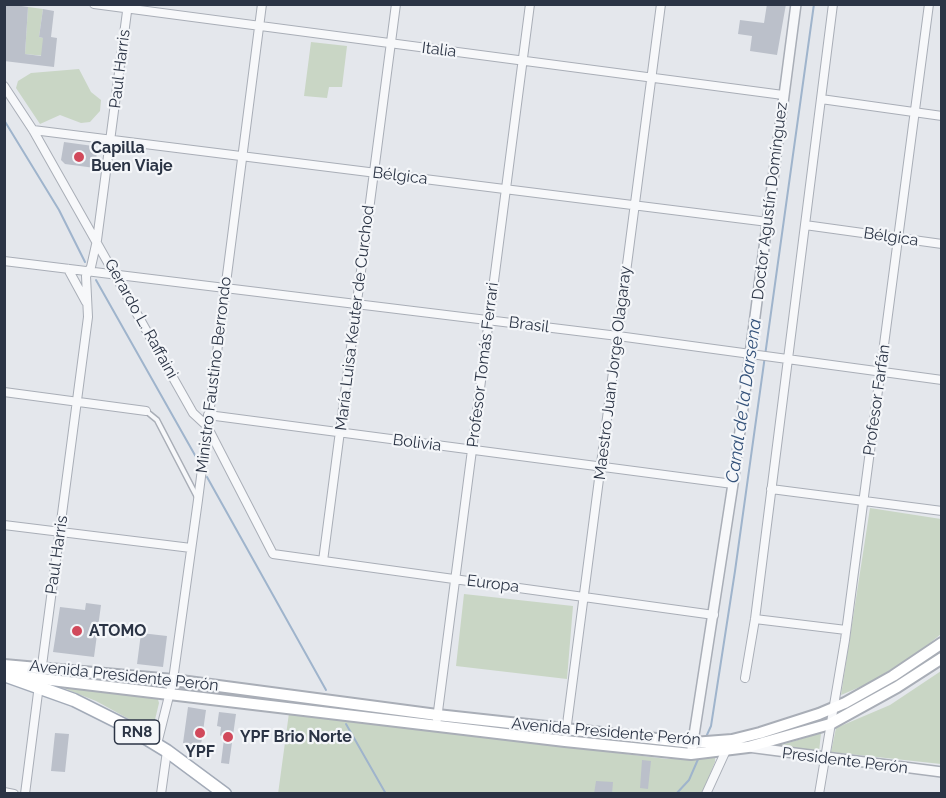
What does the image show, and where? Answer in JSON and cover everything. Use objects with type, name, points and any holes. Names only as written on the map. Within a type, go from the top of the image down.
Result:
[{"type":"main road","points":[[732,740],[786,726],[835,707],[893,676],[942,643]]},
{"type":"main road","points":[[748,747],[830,724],[897,687],[942,658]]},
{"type":"main road","name":"Avenida Presidente Perón","points":[[4,665],[41,676],[170,694],[290,703],[565,736],[692,748],[725,751],[748,747]]},
{"type":"main road","name":"Avenida Presidente Perón","points":[[4,675],[172,680],[290,703]]},
{"type":"main road","name":"RN8","points":[[41,676],[74,700],[162,748],[225,794]]},
{"type":"main road","name":"Avenida Presidente Perón","points":[[692,748],[732,740],[748,747]]},
{"type":"street","name":"Italia","points":[[94,4],[783,95]]},
{"type":"street","name":"Ministro Faustino Berrondo","points":[[161,794],[162,748],[198,500],[262,4]]},
{"type":"street","name":"María Luisa Keuter de Curchod","points":[[323,561],[396,4]]},
{"type":"street","name":"Profesor Tomás Ferrari","points":[[437,721],[530,4]]},
{"type":"street","name":"Maestro Juan Jorge Olagaray","points":[[565,736],[661,4]]},
{"type":"street","name":"Doctor Agustín Domínguez","points":[[692,748],[733,484],[796,4]]},
{"type":"street","points":[[745,678],[755,619],[833,4]]},
{"type":"street","name":"Profesor Farfán","points":[[819,794],[846,630],[929,4]]},
{"type":"street","name":"Paul Harris","points":[[25,794],[88,317],[86,276],[97,240],[128,7]]},
{"type":"street","name":"Gerardo L. Raffaini","points":[[4,86],[33,130],[97,240],[193,413],[207,426],[273,554]]},
{"type":"street","points":[[821,99],[942,116]]},
{"type":"street","name":"Bélgica","points":[[33,130],[768,222]]},
{"type":"street","name":"Bélgica","points":[[805,225],[942,244]]},
{"type":"street","points":[[4,261],[64,268],[88,306]]},
{"type":"street","name":"Brasil","points":[[64,268],[618,336],[942,380]]},
{"type":"street","points":[[4,392],[146,411]]},
{"type":"street","name":"Bolivia","points":[[208,415],[733,484]]},
{"type":"street","points":[[771,489],[942,511]]},
{"type":"street","points":[[4,525],[191,549]]},
{"type":"street","name":"Europa","points":[[273,554],[455,580],[584,595],[714,615]]},
{"type":"street","points":[[755,619],[846,630]]},
{"type":"street","points":[[706,794],[732,740]]},
{"type":"street","name":"Presidente Perón","points":[[748,747],[825,759],[942,772]]},
{"type":"street","points":[[4,792],[14,794]]},
{"type":"lane","points":[[146,411],[158,420],[198,500]]},
{"type":"green space","points":[[28,7],[43,9],[39,37],[43,38],[45,56],[25,54]]},
{"type":"green space","points":[[311,42],[347,46],[342,87],[329,87],[327,98],[304,96]]},
{"type":"green space","points":[[79,69],[91,92],[101,100],[100,111],[90,122],[81,123],[60,115],[40,124],[16,88],[18,81],[31,73]]},
{"type":"green space","points":[[870,508],[941,519],[941,634],[918,653],[867,684],[841,695]]},
{"type":"green space","points":[[464,594],[573,606],[567,679],[456,666]]},
{"type":"green space","points":[[941,671],[941,764],[831,752],[836,728],[890,705]]},
{"type":"green space","points":[[65,685],[157,696],[159,703],[153,728],[149,730],[96,701],[66,689]]},
{"type":"green space","points":[[289,713],[667,759],[715,758],[715,762],[702,793],[278,794]]},
{"type":"green space","points":[[821,733],[819,752],[778,746]]},
{"type":"building","points":[[8,4],[28,7],[25,54],[41,56],[43,38],[39,37],[43,9],[54,11],[51,37],[57,38],[54,67],[4,61],[4,7]]},
{"type":"building","points":[[767,4],[786,4],[777,55],[750,51],[752,36],[738,34],[740,20],[764,23]]},
{"type":"building","name":"Capilla Buen Viaje","points":[[64,142],[93,146],[97,153],[95,168],[65,164],[61,160]]},
{"type":"building","name":"ATOMO","points":[[86,603],[101,605],[94,657],[53,652],[60,607],[85,610]]},
{"type":"building","points":[[141,633],[167,636],[163,667],[137,664]]},
{"type":"building","points":[[188,707],[206,710],[201,745],[183,743]]},
{"type":"building","name":"YPF Brio Norte","points":[[219,712],[236,714],[229,764],[221,763],[224,739],[220,735],[221,727],[217,726]]},
{"type":"building","points":[[55,733],[69,734],[65,772],[51,771]]},
{"type":"building","points":[[642,760],[651,761],[648,789],[640,788]]},
{"type":"building","points":[[596,781],[613,782],[612,794],[594,794]]},
{"type":"waterway","name":"Canal de la Darsena","points":[[706,737],[711,726],[735,571],[814,4]]},
{"type":"waterway","points":[[4,120],[59,210],[85,262]]},
{"type":"waterway","points":[[96,280],[196,457]]},
{"type":"waterway","points":[[207,477],[326,690]]},
{"type":"waterway","points":[[346,724],[386,794]]},
{"type":"waterway","name":"Canal de la Darsena","points":[[676,794],[689,780],[699,757]]},
{"type":"place","name":"Capilla Buen Viaje","points":[[79,157]]},
{"type":"place","name":"ATOMO","points":[[77,631]]},
{"type":"place","name":"YPF","points":[[200,733]]},
{"type":"place","name":"YPF Brio Norte","points":[[228,737]]}]
